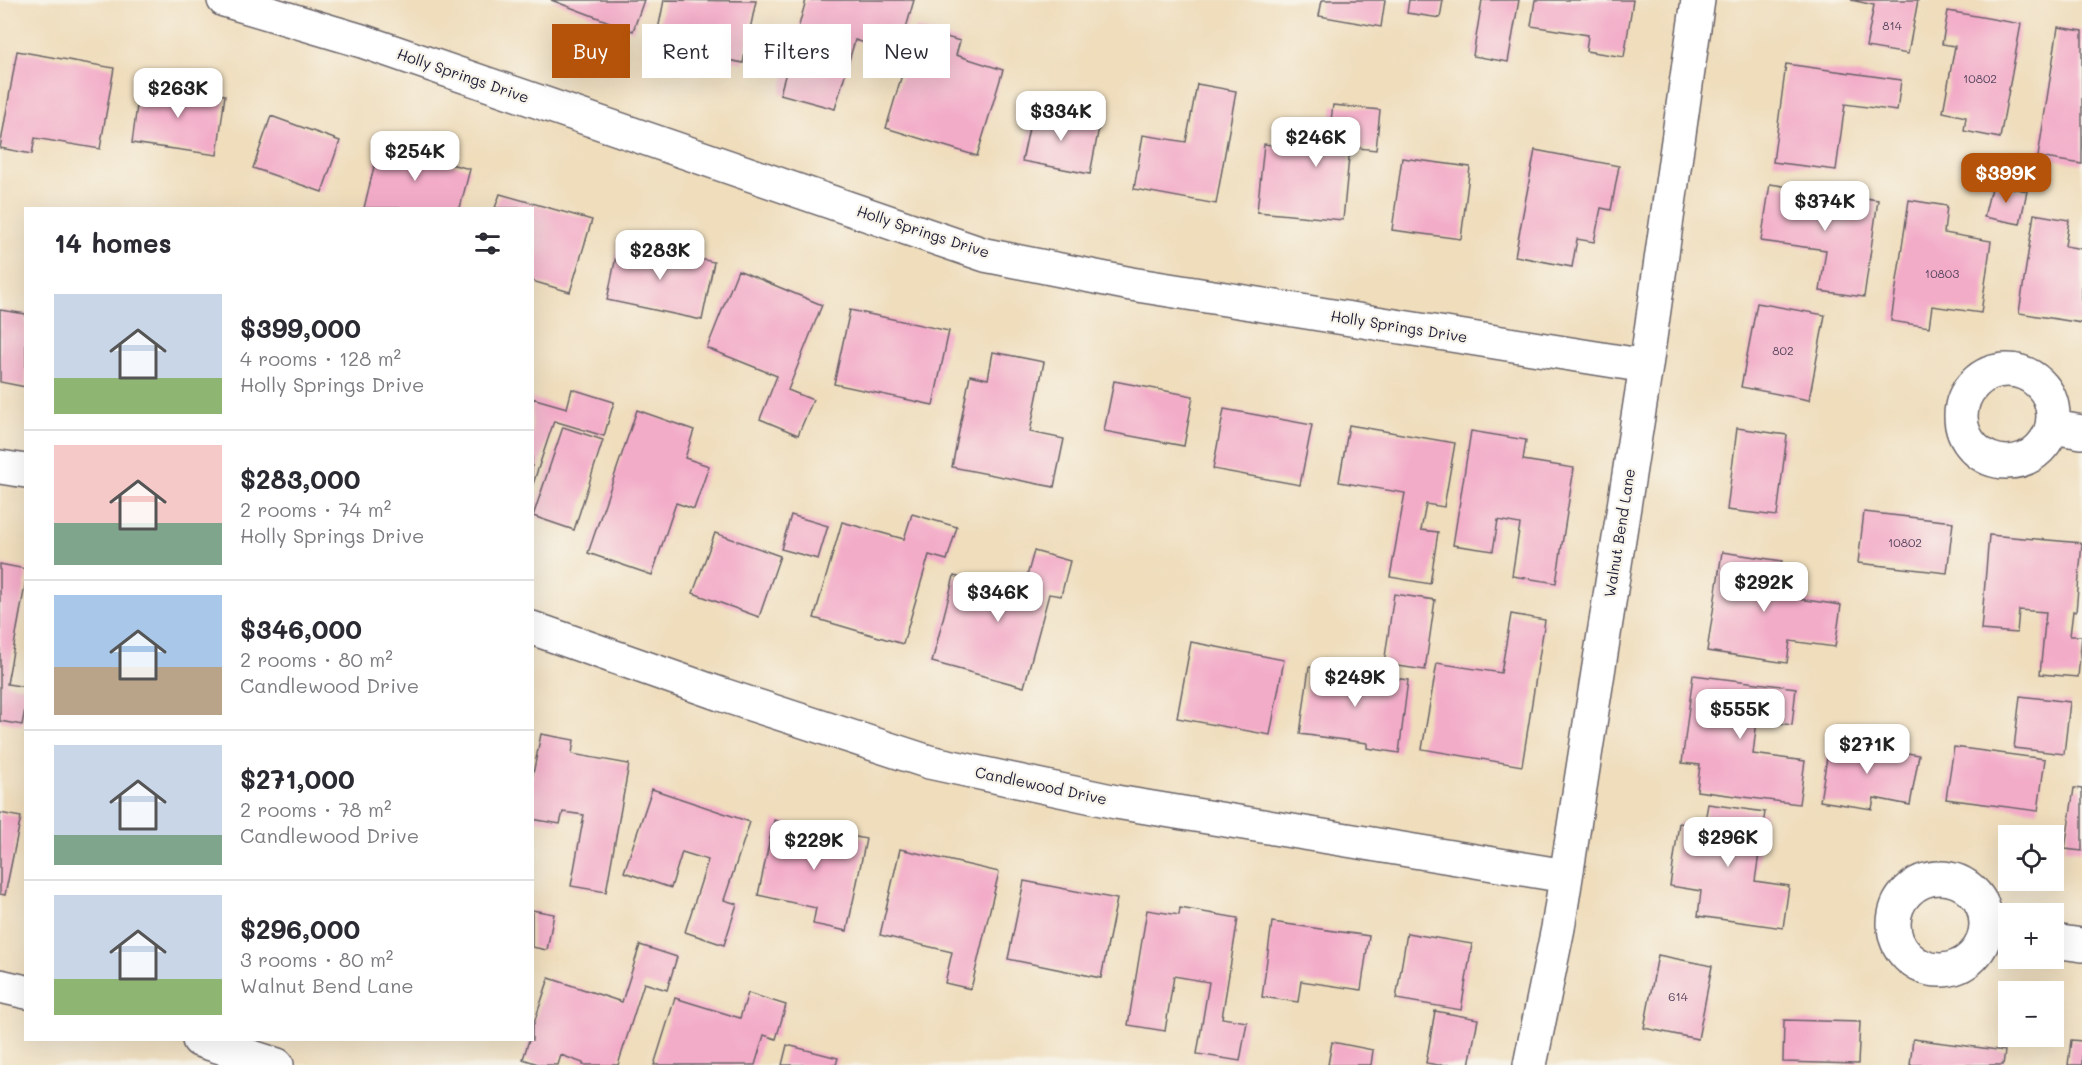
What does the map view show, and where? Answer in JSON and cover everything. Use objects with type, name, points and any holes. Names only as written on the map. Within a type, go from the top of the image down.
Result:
[{"type":"street","name":"Holly Springs Drive","points":[[224,0],[362,41],[985,255],[1131,284],[1646,366]]},
{"type":"street","name":"Walnut Bend Lane","points":[[1530,1065],[1558,928],[1646,366],[1698,0]]},
{"type":"street","points":[[0,467],[24,471]]},
{"type":"street","name":"Candlewood Drive","points":[[534,629],[720,694],[929,762],[1116,802],[1566,876]]},
{"type":"street","points":[[2064,942],[2082,945]]},
{"type":"street","points":[[0,986],[24,992]]},
{"type":"street","points":[[202,1041],[277,1065]]},
{"type":"building","points":[[551,0],[644,0],[633,31],[630,30],[630,24],[614,24]]},
{"type":"building","points":[[664,0],[756,1],[751,24],[743,24],[743,63],[731,61],[731,24],[659,24]]},
{"type":"building","points":[[806,0],[914,0],[907,24],[863,24],[863,42],[855,40],[851,54],[851,24],[799,24]]},
{"type":"building","points":[[1322,0],[1385,0],[1381,27],[1319,16]]},
{"type":"building","points":[[1409,0],[1443,0],[1440,18],[1407,13]]},
{"type":"building","points":[[1482,0],[1519,0],[1508,62],[1473,56]]},
{"type":"building","points":[[1535,0],[1633,0],[1624,57],[1586,51],[1588,35],[1531,26]]},
{"type":"building","points":[[1851,0],[1918,0],[1908,54],[1866,47],[1874,5]]},
{"type":"building","points":[[1948,11],[2021,24],[2000,138],[1964,131],[1966,117],[1943,112],[1955,46],[1942,44]]},
{"type":"building","points":[[2058,27],[2082,31],[2082,164],[2038,157]]},
{"type":"building","points":[[950,38],[960,41],[956,55],[1003,70],[977,156],[886,128],[901,78],[950,78]]},
{"type":"building","points":[[17,51],[114,68],[100,149],[35,138],[32,154],[0,148]]},
{"type":"building","points":[[1786,64],[1901,80],[1897,111],[1845,104],[1836,170],[1773,162]]},
{"type":"building","points":[[784,78],[844,78],[835,109],[780,94]]},
{"type":"building","points":[[140,83],[225,95],[217,155],[132,143]]},
{"type":"building","points":[[1197,84],[1236,91],[1216,204],[1134,189],[1143,135],[1186,142]]},
{"type":"building","points":[[1333,105],[1380,110],[1376,150],[1350,147],[1343,220],[1257,212],[1264,144],[1327,151]]},
{"type":"building","points":[[1033,109],[1100,122],[1090,174],[1022,161]]},
{"type":"building","points":[[271,116],[340,141],[322,192],[253,168]]},
{"type":"building","points":[[379,146],[470,169],[460,207],[364,207]]},
{"type":"building","points":[[1535,150],[1619,166],[1611,210],[1601,208],[1594,242],[1577,239],[1572,267],[1515,256]]},
{"type":"building","points":[[1402,158],[1470,167],[1461,239],[1392,230]]},
{"type":"building","points":[[1770,184],[1878,200],[1864,297],[1820,291],[1826,250],[1761,241]]},
{"type":"building","points":[[1992,184],[2027,191],[2020,224],[1984,217]]},
{"type":"building","points":[[500,194],[592,220],[570,292],[534,282],[534,207],[495,207]]},
{"type":"building","points":[[1909,200],[1947,206],[1944,233],[1991,241],[1981,313],[1932,306],[1929,327],[1891,321]]},
{"type":"building","points":[[2034,214],[2069,220],[2065,246],[2082,249],[2082,323],[2019,313]]},
{"type":"building","points":[[619,242],[714,262],[702,320],[607,300]]},
{"type":"building","points":[[738,270],[822,305],[788,390],[813,400],[798,435],[760,419],[777,376],[707,348]]},
{"type":"building","points":[[1757,303],[1825,315],[1809,400],[1741,387]]},
{"type":"building","points":[[0,310],[24,314],[24,387],[0,382]]},
{"type":"building","points":[[850,310],[949,331],[933,405],[834,384]]},
{"type":"building","points":[[993,352],[1044,362],[1030,432],[1064,439],[1054,487],[952,467],[970,375],[988,379]]},
{"type":"building","points":[[1114,381],[1193,396],[1184,446],[1104,431]]},
{"type":"building","points":[[572,389],[614,402],[604,436],[554,421],[534,481],[534,399],[567,408]]},
{"type":"building","points":[[1224,409],[1312,425],[1300,485],[1213,469]]},
{"type":"building","points":[[637,410],[694,430],[685,458],[709,466],[694,509],[676,503],[652,575],[588,553]]},
{"type":"building","points":[[1349,425],[1455,443],[1444,507],[1426,504],[1421,530],[1438,532],[1430,584],[1390,577],[1405,493],[1339,482]]},
{"type":"building","points":[[563,427],[603,440],[574,530],[534,516]]},
{"type":"building","points":[[1737,428],[1787,435],[1777,516],[1727,510]]},
{"type":"building","points":[[1471,431],[1526,440],[1523,460],[1574,468],[1556,583],[1512,576],[1520,524],[1498,520],[1493,551],[1453,545]]},
{"type":"building","points":[[1864,512],[1953,522],[1947,573],[1858,563]]},
{"type":"building","points":[[912,514],[957,527],[947,560],[929,555],[903,644],[814,618],[842,522],[904,539]]},
{"type":"building","points":[[791,515],[828,526],[818,559],[781,549]]},
{"type":"building","points":[[715,533],[780,556],[759,617],[693,593]]},
{"type":"building","points":[[1989,535],[2082,543],[2076,612],[2073,611],[2070,636],[2082,636],[2078,677],[2040,674],[2046,612],[2019,610],[2017,633],[1981,630]]},
{"type":"building","points":[[1034,551],[1070,561],[1061,596],[1049,594],[1024,687],[932,662],[954,576],[1022,594]]},
{"type":"building","points":[[1722,552],[1782,561],[1777,596],[1841,605],[1835,647],[1790,641],[1787,663],[1707,651]]},
{"type":"building","points":[[0,564],[24,569],[24,591],[7,684],[24,687],[24,714],[22,725],[0,721]]},
{"type":"building","points":[[1394,594],[1435,600],[1425,670],[1384,664]]},
{"type":"building","points":[[1511,614],[1545,620],[1522,766],[1422,749],[1437,663],[1501,673]]},
{"type":"building","points":[[1191,642],[1284,660],[1270,735],[1177,718]]},
{"type":"building","points":[[1309,667],[1408,680],[1399,753],[1367,748],[1367,743],[1300,734]]},
{"type":"building","points":[[1693,675],[1796,688],[1792,725],[1757,720],[1753,754],[1805,761],[1799,804],[1697,791],[1700,765],[1682,763]]},
{"type":"building","points":[[2020,696],[2070,702],[2064,754],[2014,748]]},
{"type":"building","points":[[541,734],[574,740],[572,754],[629,764],[606,892],[571,886],[584,815],[563,812],[560,824],[534,819],[534,769]]},
{"type":"building","points":[[1830,739],[1919,755],[1910,805],[1874,798],[1872,809],[1820,801]]},
{"type":"building","points":[[1954,747],[2045,759],[2038,811],[1946,799]]},
{"type":"building","points":[[2074,788],[2082,789],[2082,851],[2065,849]]},
{"type":"building","points":[[652,789],[750,822],[724,900],[737,904],[724,945],[685,932],[708,860],[682,852],[671,888],[624,872]]},
{"type":"building","points":[[1708,804],[1765,812],[1755,881],[1789,886],[1783,928],[1698,916],[1701,891],[1670,886],[1679,823],[1704,826]]},
{"type":"building","points":[[0,813],[21,817],[5,895],[0,894]]},
{"type":"building","points":[[774,820],[866,839],[847,931],[813,924],[816,908],[758,895]]},
{"type":"building","points":[[900,849],[999,872],[971,989],[945,983],[952,952],[880,935]]},
{"type":"building","points":[[1024,881],[1117,899],[1101,978],[1008,959]]},
{"type":"building","points":[[1180,908],[1238,918],[1222,1018],[1247,1022],[1240,1061],[1197,1054],[1209,982],[1174,976],[1165,1031],[1128,1025],[1147,910],[1179,915]]},
{"type":"building","points":[[534,910],[554,914],[547,950],[534,947]]},
{"type":"building","points":[[1272,922],[1369,936],[1361,990],[1301,981],[1298,1002],[1262,997]]},
{"type":"building","points":[[1407,933],[1472,944],[1461,1010],[1396,999]]},
{"type":"building","points":[[640,945],[677,957],[667,990],[644,983],[618,1065],[583,1065],[583,1063],[561,1055],[558,1065],[541,1065],[523,1059],[529,1041],[534,1041],[534,1023],[549,978],[622,1002]]},
{"type":"building","points":[[1658,955],[1712,966],[1698,1039],[1644,1028]]},
{"type":"building","points":[[748,993],[786,1005],[776,1039],[764,1035],[755,1065],[654,1065],[675,998],[740,1018]]},
{"type":"building","points":[[1435,1011],[1478,1019],[1469,1065],[1426,1063]]},
{"type":"building","points":[[1784,1020],[1860,1022],[1858,1064],[1783,1062]]},
{"type":"building","points":[[1913,1039],[2005,1051],[2003,1065],[1910,1065]]},
{"type":"building","points":[[2071,1040],[2082,1041],[2082,1065],[2068,1065]]},
{"type":"building","points":[[1332,1042],[1373,1050],[1371,1065],[1328,1065]]},
{"type":"building","points":[[787,1045],[838,1058],[836,1065],[782,1065]]}]
